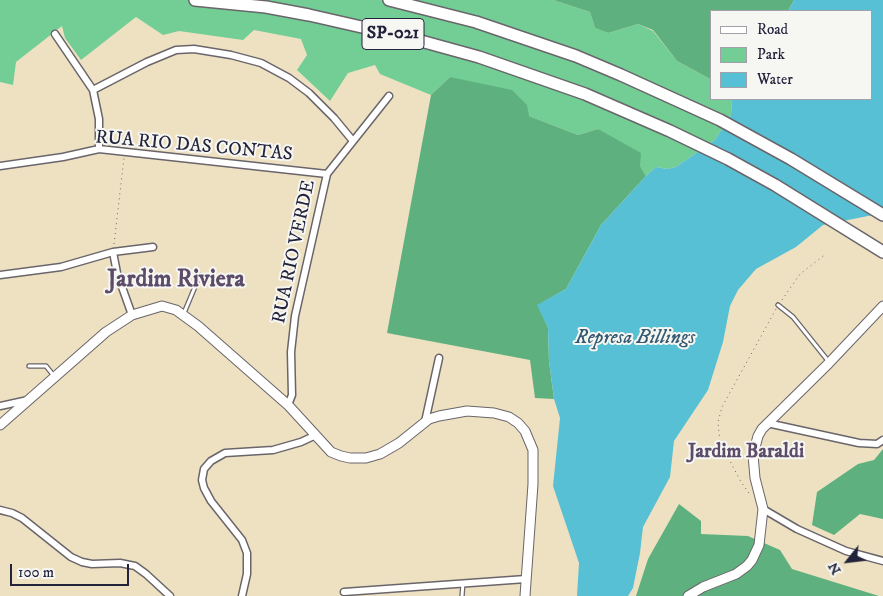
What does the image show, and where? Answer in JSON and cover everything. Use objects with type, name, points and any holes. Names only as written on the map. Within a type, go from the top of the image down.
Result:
[{"type":"highway","name":"SP-021","points":[[195,0],[274,9],[410,38],[479,57],[585,94],[728,159],[783,190],[883,252]]},
{"type":"highway","name":"SP-021","points":[[389,0],[485,25],[576,56],[621,75],[720,120],[790,159],[883,215]]},
{"type":"main road","points":[[0,425],[56,378],[106,332],[132,315],[162,306],[176,310],[198,326],[288,405],[331,452],[350,458],[366,458],[380,454],[399,443],[425,422],[455,412],[467,410],[484,411],[509,417],[525,431],[531,442],[534,457],[525,596]]},
{"type":"main road","points":[[688,596],[703,587],[736,574],[752,560],[759,545],[763,509],[755,478],[753,455],[758,436],[766,423],[829,363],[883,306]]},
{"type":"street","points":[[55,34],[94,90],[99,120],[99,149]]},
{"type":"street","points":[[94,90],[147,62],[176,50],[194,49],[231,55],[260,63],[289,78],[334,118],[352,141]]},
{"type":"street","name":"RUA RIO VERDE","points":[[288,405],[292,395],[291,352],[295,316],[327,174],[389,96]]},
{"type":"street","name":"RUA RIO DAS CONTAS","points":[[0,166],[63,157],[99,149],[327,174]]},
{"type":"street","points":[[0,275],[61,267],[113,252],[153,247]]},
{"type":"street","points":[[113,252],[117,273],[132,315]]},
{"type":"street","points":[[425,422],[439,358]]},
{"type":"street","points":[[0,406],[28,400]]},
{"type":"street","points":[[766,423],[859,444],[877,444],[883,440]]},
{"type":"street","points":[[242,596],[247,574],[247,553],[242,540],[204,488],[202,480],[204,468],[225,452],[273,450],[301,442],[316,435]]},
{"type":"street","points":[[763,509],[830,544],[883,562]]},
{"type":"street","points":[[0,510],[22,518],[71,557],[82,562],[92,564],[120,563],[135,566],[170,596]]},
{"type":"street","points":[[344,592],[526,579]]},
{"type":"lane","points":[[184,315],[200,275]]},
{"type":"lane","points":[[778,305],[793,317],[829,363]]},
{"type":"lane","points":[[29,366],[46,366],[56,378]]},
{"type":"lane","points":[[462,596],[463,583]]},
{"type":"path","points":[[113,252],[125,152]]},
{"type":"path","points":[[763,509],[748,492],[726,454],[720,442],[718,422],[722,407],[778,305],[800,274],[826,254]]},
{"type":"green space","points":[[0,0],[553,0],[590,12],[595,28],[608,33],[638,24],[653,31],[677,61],[710,79],[710,100],[732,100],[731,115],[715,140],[676,167],[667,169],[656,167],[646,176],[640,166],[598,129],[578,135],[529,116],[450,77],[431,95],[380,74],[375,65],[348,73],[330,101],[297,70],[307,55],[301,39],[254,30],[243,40],[179,31],[163,35],[136,17],[81,60],[65,38],[62,26],[16,62],[13,85],[0,82]]},
{"type":"green space","points":[[553,0],[794,0],[789,10],[710,10],[710,79],[677,61],[653,30],[638,24],[608,33],[595,28],[590,12]]},
{"type":"green space","points":[[450,77],[512,90],[527,105],[529,116],[578,135],[598,129],[641,153],[640,166],[646,176],[601,225],[566,289],[538,305],[548,328],[549,361],[554,399],[535,398],[530,360],[387,333],[431,95]]},
{"type":"green space","points":[[883,449],[883,519],[860,514],[834,535],[812,525],[817,492],[858,464],[874,460]]},
{"type":"green space","points":[[679,504],[701,521],[701,534],[748,536],[780,550],[792,569],[879,596],[636,596],[648,559]]},
{"type":"water","name":"Represa Billings","points":[[794,0],[883,0],[883,213],[823,225],[796,247],[756,269],[738,290],[730,306],[723,342],[708,390],[674,441],[670,477],[643,527],[633,588],[628,596],[577,596],[579,563],[553,486],[560,418],[554,399],[549,361],[548,328],[537,305],[566,289],[601,225],[646,176],[656,167],[667,169],[676,167],[715,140],[731,115],[732,100],[873,100],[873,10],[789,10]]},
{"type":"district","name":"Jardim Riviera","points":[[176,281]]},
{"type":"district","name":"Jardim Baraldi","points":[[746,453]]}]
